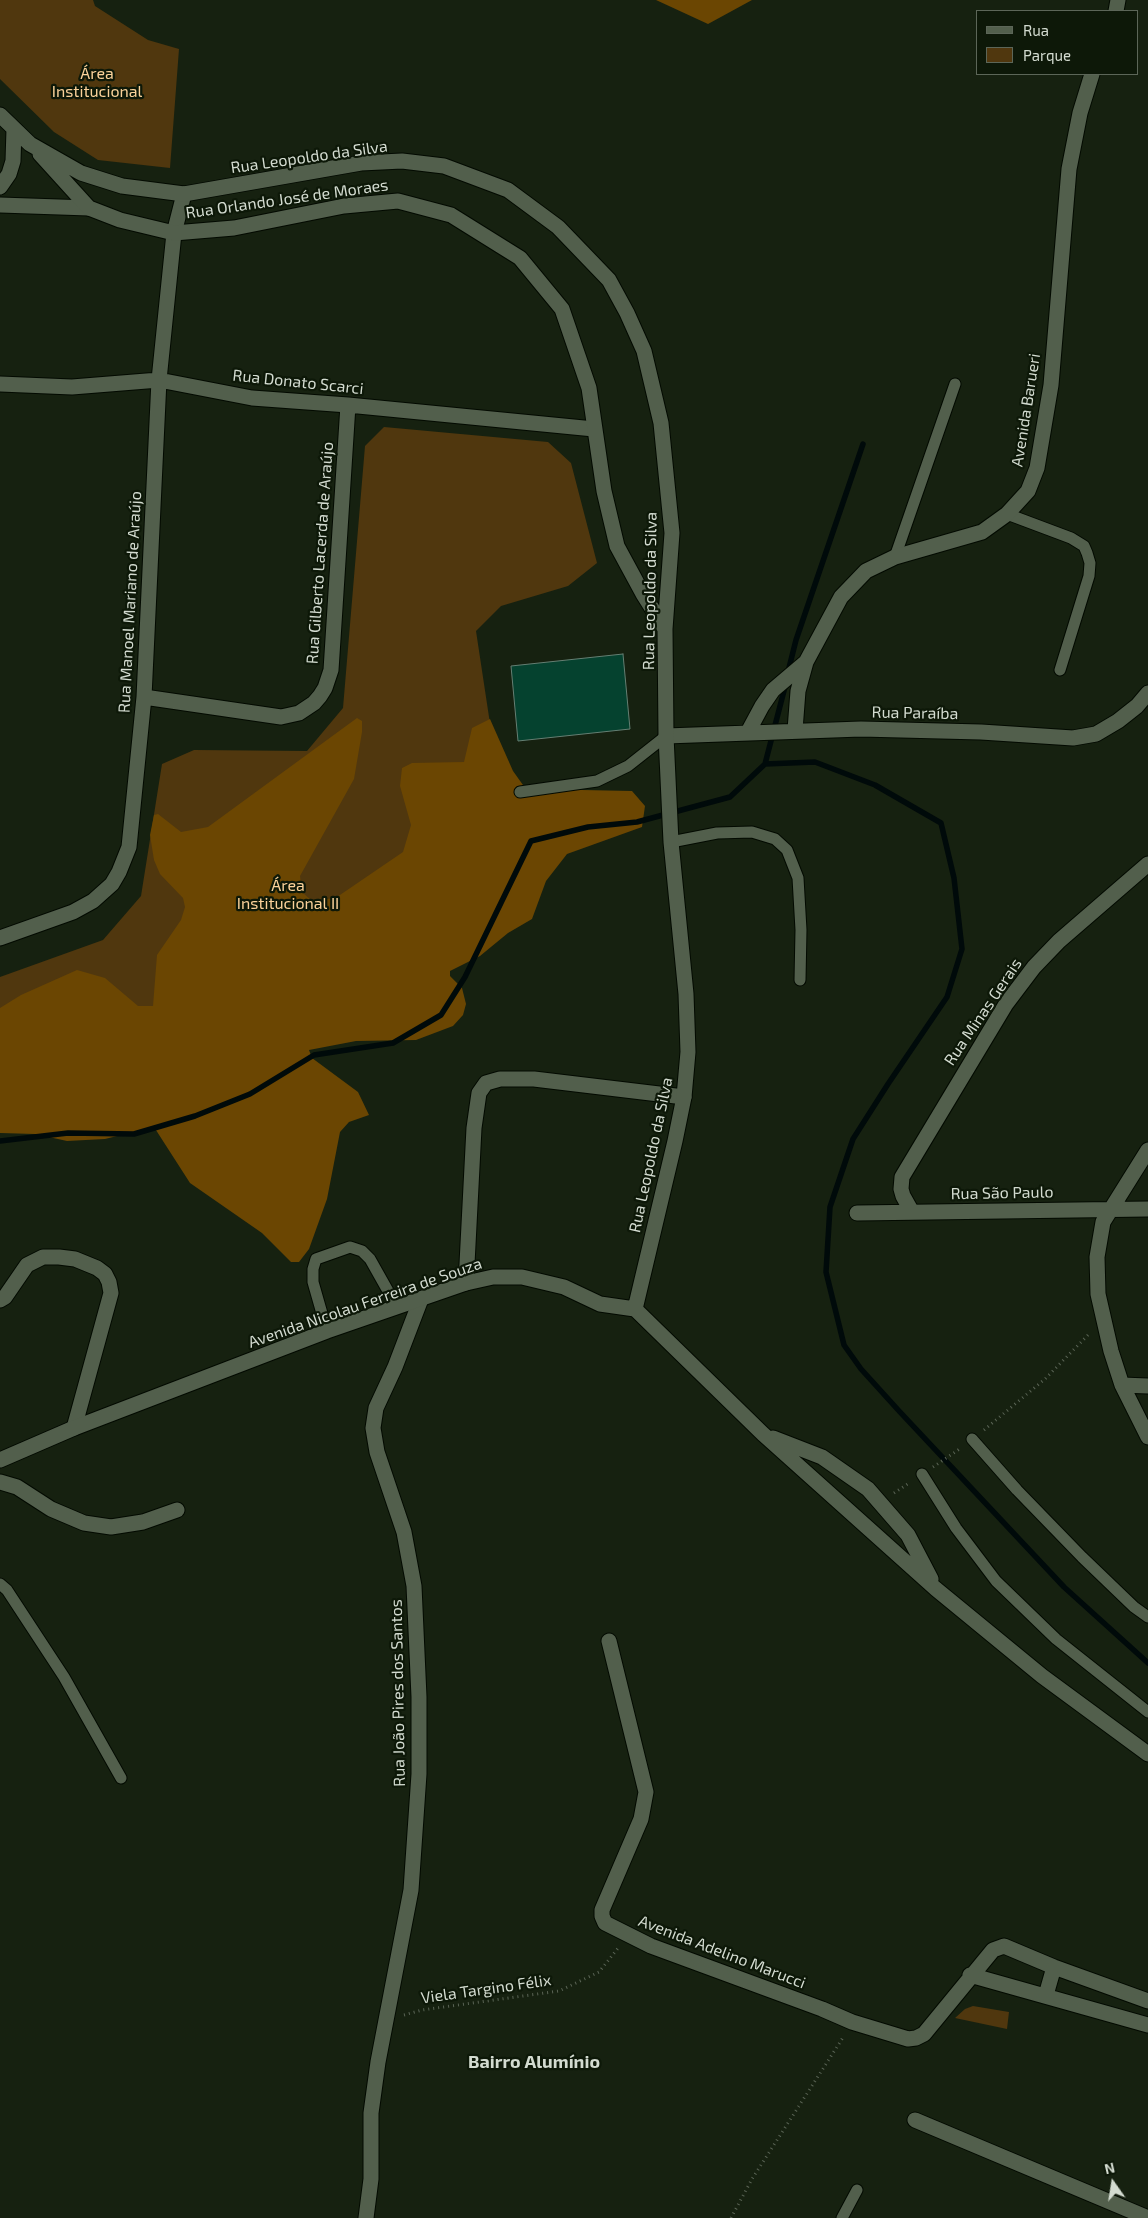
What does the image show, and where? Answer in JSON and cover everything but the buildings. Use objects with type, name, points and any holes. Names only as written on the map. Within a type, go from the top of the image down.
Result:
[{"type":"street","name":"Avenida Barueri","points":[[795,730],[798,691],[806,662],[841,598],[866,571],[895,557],[982,532],[1007,514],[1028,491],[1037,468],[1052,385],[1068,169],[1080,113],[1092,75]]},
{"type":"street","name":"Rua Leopoldo da Silva","points":[[0,115],[30,144],[81,173],[122,186],[184,194],[361,163],[402,161],[444,166],[508,190],[558,227],[609,280],[644,351],[661,423],[672,534],[665,629],[666,736],[671,842],[686,994],[688,1052],[684,1098],[634,1309]]},
{"type":"street","points":[[0,187],[9,174],[13,161],[14,129]]},
{"type":"street","name":"Rua Orlando José de Moraes","points":[[30,144],[89,208],[120,220],[174,233],[234,228],[344,206],[398,201],[451,215],[520,258],[562,309],[589,388],[604,491],[617,546],[665,629]]},
{"type":"street","name":"Rua Manoel Mariano de Araújo","points":[[0,938],[73,912],[93,901],[112,884],[129,846],[144,697],[159,380],[174,233],[184,194]]},
{"type":"street","points":[[0,205],[89,208]]},
{"type":"street","name":"Rua Donato Scarci","points":[[0,384],[72,387],[159,380],[252,398],[348,405],[594,429]]},
{"type":"street","name":"Rua Gilberto Lacerda de Araújo","points":[[144,697],[281,717],[299,713],[314,703],[320,696],[331,670],[348,405]]},
{"type":"street","name":"Avenida Barueri","points":[[748,732],[773,690],[806,662]]},
{"type":"street","name":"Rua Paraíba","points":[[666,736],[861,729],[981,732],[1073,738],[1096,734],[1118,721],[1137,706],[1148,694]]},
{"type":"street","name":"Rua Minas Gerais","points":[[912,1212],[903,1196],[902,1177],[1006,1004],[1034,967],[1059,941],[1148,864]]},
{"type":"street","points":[[466,1283],[474,1128],[479,1093],[486,1083],[500,1079],[534,1079],[684,1098]]},
{"type":"street","points":[[1148,1150],[1103,1222],[1097,1257],[1098,1294],[1102,1320],[1122,1385],[1148,1437]]},
{"type":"street","name":"Rua São Paulo","points":[[857,1212],[1148,1208]]},
{"type":"street","points":[[0,1300],[5,1297],[21,1272],[33,1261],[43,1257],[75,1259],[97,1268],[105,1274],[111,1293],[74,1428]]},
{"type":"street","name":"Avenida Nicolau Ferreira de Souza","points":[[0,1460],[74,1428],[327,1330],[466,1283],[493,1277],[522,1277],[564,1287],[600,1304],[634,1309]]},
{"type":"street","name":"Rua João Pires dos Santos","points":[[366,2218],[371,2179],[371,2113],[386,2020],[411,1890],[419,1774],[419,1697],[414,1586],[404,1532],[377,1452],[373,1428],[376,1408],[395,1367],[421,1299]]},
{"type":"street","points":[[634,1309],[763,1434],[936,1589],[1042,1676],[1148,1754]]},
{"type":"street","points":[[1122,1385],[1148,1386]]},
{"type":"street","points":[[763,1434],[822,1457],[868,1489],[908,1535],[936,1589]]},
{"type":"street","points":[[0,1482],[17,1487],[51,1509],[93,1525],[111,1527],[143,1522],[177,1510]]},
{"type":"street","name":"Avenida Adelino Marucci","points":[[609,1641],[646,1792],[642,1819],[602,1910],[605,1923],[651,1946],[822,2009],[852,2022],[908,2039],[924,2034],[970,1975],[993,1950],[1004,1946],[1054,1968],[1148,2001]]},
{"type":"street","points":[[1046,1995],[1054,1968]]},
{"type":"street","points":[[970,1975],[1148,2025]]},
{"type":"street","points":[[915,2120],[1148,2218]]},
{"type":"lane","points":[[895,557],[955,384]]},
{"type":"lane","points":[[1007,514],[1072,538],[1084,546],[1087,553],[1090,562],[1089,576],[1060,670]]},
{"type":"lane","points":[[520,792],[597,782],[628,766],[666,736]]},
{"type":"lane","points":[[671,842],[717,833],[752,832],[775,839],[787,850],[798,878],[800,980]]},
{"type":"lane","points":[[327,1330],[313,1282],[313,1269],[316,1258],[350,1247],[362,1251],[370,1259],[397,1307]]},
{"type":"lane","points":[[972,1439],[1017,1490],[1082,1557],[1134,1607],[1148,1617]]},
{"type":"lane","points":[[922,1474],[956,1528],[996,1581],[1056,1639],[1148,1712]]},
{"type":"lane","points":[[0,1584],[6,1590],[64,1677],[121,1778]]},
{"type":"lane","points":[[842,2218],[857,2190]]},
{"type":"path","points":[[880,1503],[972,1439],[1021,1401],[1102,1320]]},
{"type":"path","name":"Viela Targino Félix","points":[[386,2020],[422,2010],[559,1991],[599,1972],[612,1959],[628,1935]]},
{"type":"path","points":[[731,2218],[752,2179],[852,2022]]},
{"type":"green space","name":"Área Institucional","points":[[0,0],[93,0],[95,6],[148,40],[179,49],[170,168],[98,160],[54,132],[0,79]]},
{"type":"green space","points":[[656,0],[752,0],[708,24]]},
{"type":"green space","name":"Área Institucional II","points":[[384,427],[548,442],[571,463],[597,563],[568,586],[501,606],[476,631],[509,849],[0,1095],[0,977],[103,940],[141,896],[162,764],[194,750],[307,751],[343,708],[365,446]]},
{"type":"green space","points":[[357,718],[362,721],[362,732],[354,779],[300,876],[302,892],[313,902],[337,897],[403,852],[411,825],[400,786],[402,768],[412,763],[464,762],[472,728],[490,719],[513,771],[523,785],[533,789],[632,791],[645,806],[642,827],[567,854],[546,881],[532,919],[508,933],[480,956],[450,971],[450,976],[462,988],[466,1004],[463,1015],[453,1026],[416,1040],[356,1041],[309,1050],[312,1058],[358,1092],[369,1115],[349,1122],[340,1132],[327,1199],[309,1249],[299,1262],[291,1262],[262,1233],[190,1183],[154,1127],[105,1139],[67,1141],[35,1134],[0,1133],[0,1008],[21,995],[77,970],[105,978],[138,1006],[153,1006],[157,955],[181,920],[185,907],[183,898],[160,874],[154,860],[150,835],[154,815],[158,814],[181,832],[208,827]]},
{"type":"green space","points":[[973,2006],[1009,2012],[1007,2029],[955,2018],[965,2009]]},
{"type":"waterway","points":[[788,672],[796,640],[863,444]]},
{"type":"waterway","points":[[765,764],[786,683]]},
{"type":"waterway","points":[[0,1141],[68,1133],[134,1134],[195,1116],[250,1094],[314,1055],[393,1043],[441,1015],[465,977],[531,841],[588,827],[637,822],[730,797],[765,764],[815,762],[875,785],[941,823],[954,878],[962,949],[947,997],[853,1139],[830,1207],[826,1272],[844,1345],[861,1369],[900,1412],[1064,1587],[1148,1663]]},
{"type":"district","name":"Bairro Alumínio","points":[[534,2062]]}]
